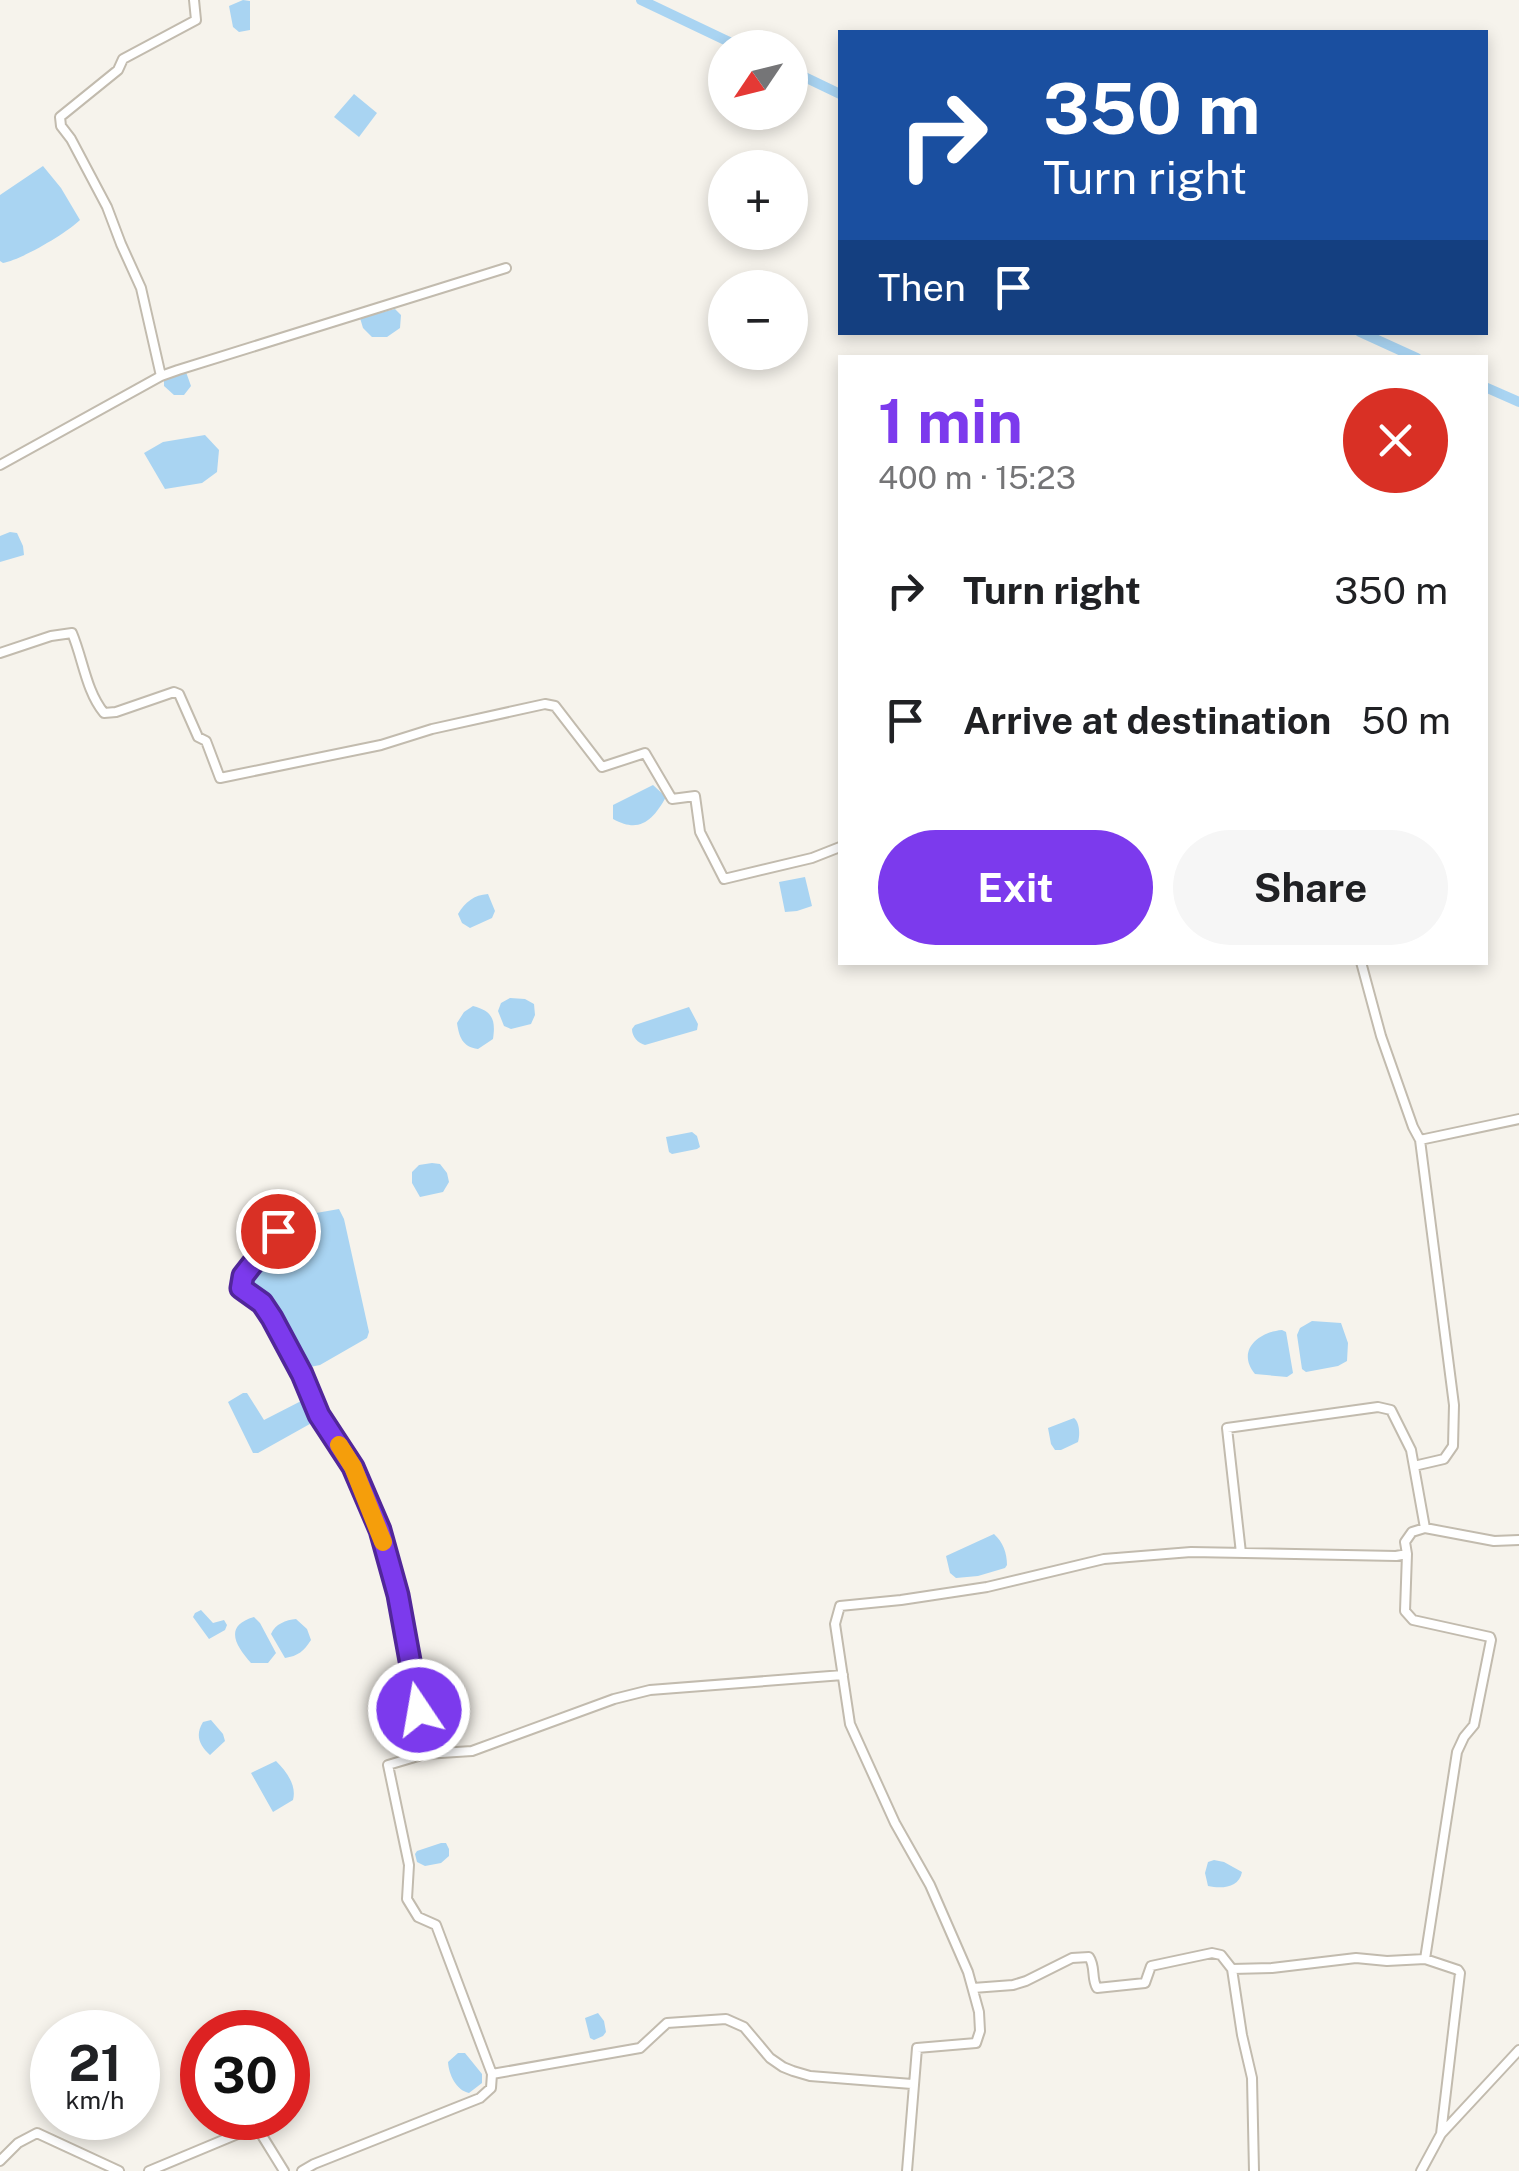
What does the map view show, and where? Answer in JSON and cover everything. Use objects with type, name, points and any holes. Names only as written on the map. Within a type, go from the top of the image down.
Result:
[{"type":"street","points":[[161,376],[141,288],[108,207],[61,126],[60,117],[118,70],[123,60],[196,20],[194,0]]},
{"type":"street","points":[[0,465],[161,376],[506,268]]},
{"type":"street","points":[[0,653],[72,633],[89,684],[104,713],[174,692],[179,694],[198,737],[206,741],[220,778],[381,745],[526,708],[554,706],[602,767],[645,753],[672,798],[695,796],[700,832],[724,879],[838,848]]},
{"type":"street","points":[[1362,965],[1381,1036],[1420,1140],[1454,1406],[1453,1446],[1444,1459],[1414,1466]]},
{"type":"street","points":[[1420,1140],[1519,1119]]},
{"type":"street","points":[[292,1211],[243,1276],[241,1288],[262,1303],[272,1318],[319,1415],[353,1467],[380,1530],[398,1595],[425,1754]]},
{"type":"street","points":[[1241,1553],[1227,1428],[1378,1406],[1391,1410],[1411,1450],[1425,1528]]},
{"type":"street","points":[[1425,1958],[1457,1752],[1474,1725],[1492,1640],[1490,1636],[1412,1620],[1406,1611],[1405,1542],[1412,1532],[1425,1528],[1494,1541],[1519,1540]]},
{"type":"street","points":[[906,2171],[917,2048],[976,2043],[979,2012],[968,1972],[930,1885],[894,1823],[850,1724],[835,1624],[840,1606],[987,1587],[1104,1559],[1191,1552],[1406,1554]]},
{"type":"street","points":[[302,2171],[480,2098],[490,2088],[492,2074],[436,1926],[418,1918],[407,1900],[409,1865],[388,1766],[425,1754],[472,1751],[614,1699],[650,1690],[842,1675]]},
{"type":"street","points":[[973,1988],[1013,1985],[1072,1958],[1089,1957],[1097,1988],[1146,1982],[1151,1966],[1221,1954],[1232,1969],[1252,2078],[1254,2171]]},
{"type":"street","points":[[1232,1969],[1356,1958],[1425,1958],[1458,1970],[1441,2134]]},
{"type":"street","points":[[492,2074],[640,2048],[667,2023],[726,2020],[744,2027],[770,2058],[793,2072],[912,2084]]},
{"type":"street","points":[[1420,2171],[1441,2134],[1519,2050]]},
{"type":"street","points":[[149,2171],[252,2128],[258,2129],[284,2171]]},
{"type":"street","points":[[0,2161],[18,2143],[37,2133],[118,2171]]},
{"type":"water","points":[[250,1],[250,30],[239,32],[233,27],[229,6]]},
{"type":"water","points":[[354,94],[377,113],[359,137],[334,117]]},
{"type":"water","points":[[43,166],[80,220],[43,245],[3,263],[0,195]]},
{"type":"water","points":[[395,309],[401,315],[400,328],[387,337],[372,337],[363,328],[360,318]]},
{"type":"water","points":[[186,372],[191,386],[184,395],[174,395],[164,386],[164,380]]},
{"type":"water","points":[[205,435],[219,450],[217,472],[202,483],[165,489],[144,453],[163,442]]},
{"type":"water","points":[[17,533],[24,555],[0,562],[0,536]]},
{"type":"water","points":[[653,785],[666,797],[651,818],[638,825],[613,819],[613,805]]},
{"type":"water","points":[[805,877],[812,906],[785,912],[779,882]]},
{"type":"water","points":[[488,894],[495,911],[492,918],[470,928],[462,923],[458,914],[464,906]]},
{"type":"water","points":[[510,998],[534,1004],[531,1024],[511,1029],[504,1026],[498,1011],[501,1003]]},
{"type":"water","points":[[473,1006],[485,1010],[494,1026],[493,1039],[478,1049],[462,1040],[457,1023]]},
{"type":"water","points":[[689,1007],[697,1030],[645,1045],[634,1037],[635,1025]]},
{"type":"water","points":[[692,1132],[700,1147],[669,1152],[666,1137]]},
{"type":"water","points":[[440,1164],[449,1182],[443,1192],[420,1197],[412,1183],[412,1172],[419,1165]]},
{"type":"water","points":[[339,1209],[369,1332],[367,1338],[320,1365],[305,1368],[272,1308],[250,1289],[246,1280],[299,1216]]},
{"type":"water","points":[[1312,1321],[1341,1323],[1348,1343],[1347,1361],[1306,1372],[1302,1369],[1297,1335],[1300,1328]]},
{"type":"water","points":[[1286,1332],[1293,1373],[1287,1377],[1255,1374],[1248,1358],[1252,1344],[1265,1334]]},
{"type":"water","points":[[247,1393],[264,1420],[309,1399],[317,1420],[253,1453],[228,1402]]},
{"type":"water","points":[[1074,1418],[1079,1429],[1078,1442],[1055,1450],[1048,1428]]},
{"type":"water","points":[[994,1534],[1005,1552],[1005,1568],[956,1578],[950,1573],[946,1556]]},
{"type":"water","points":[[201,1610],[213,1623],[224,1620],[225,1630],[209,1639],[193,1617]]},
{"type":"water","points":[[254,1617],[276,1653],[268,1663],[251,1663],[235,1637],[238,1626]]},
{"type":"water","points":[[296,1619],[307,1629],[311,1640],[300,1652],[285,1658],[271,1634],[281,1623]]},
{"type":"water","points":[[211,1720],[225,1741],[210,1755],[199,1736],[203,1722]]},
{"type":"water","points":[[276,1761],[290,1779],[294,1794],[293,1800],[273,1812],[251,1773]]},
{"type":"water","points":[[446,1843],[449,1856],[441,1863],[425,1866],[417,1862],[417,1851]]},
{"type":"water","points":[[1214,1860],[1242,1872],[1234,1884],[1208,1886],[1205,1873],[1208,1862]]},
{"type":"water","points":[[598,2013],[606,2032],[594,2040],[585,2018]]},
{"type":"water","points":[[458,2053],[465,2053],[482,2074],[482,2083],[469,2093],[457,2085],[450,2072],[448,2062]]},
{"type":"waterway","points":[[641,0],[708,32]]},
{"type":"waterway","points":[[808,79],[838,93]]},
{"type":"waterway","points":[[1367,335],[1410,355]]},
{"type":"waterway","points":[[1488,388],[1519,402]]},
{"type":"slow traffic","points":[[339,1445],[353,1467],[383,1542]]},
{"type":"route","points":[[278,1231],[243,1276],[241,1288],[262,1303],[272,1318],[319,1415],[353,1467],[380,1530],[398,1595],[419,1710]]}]
